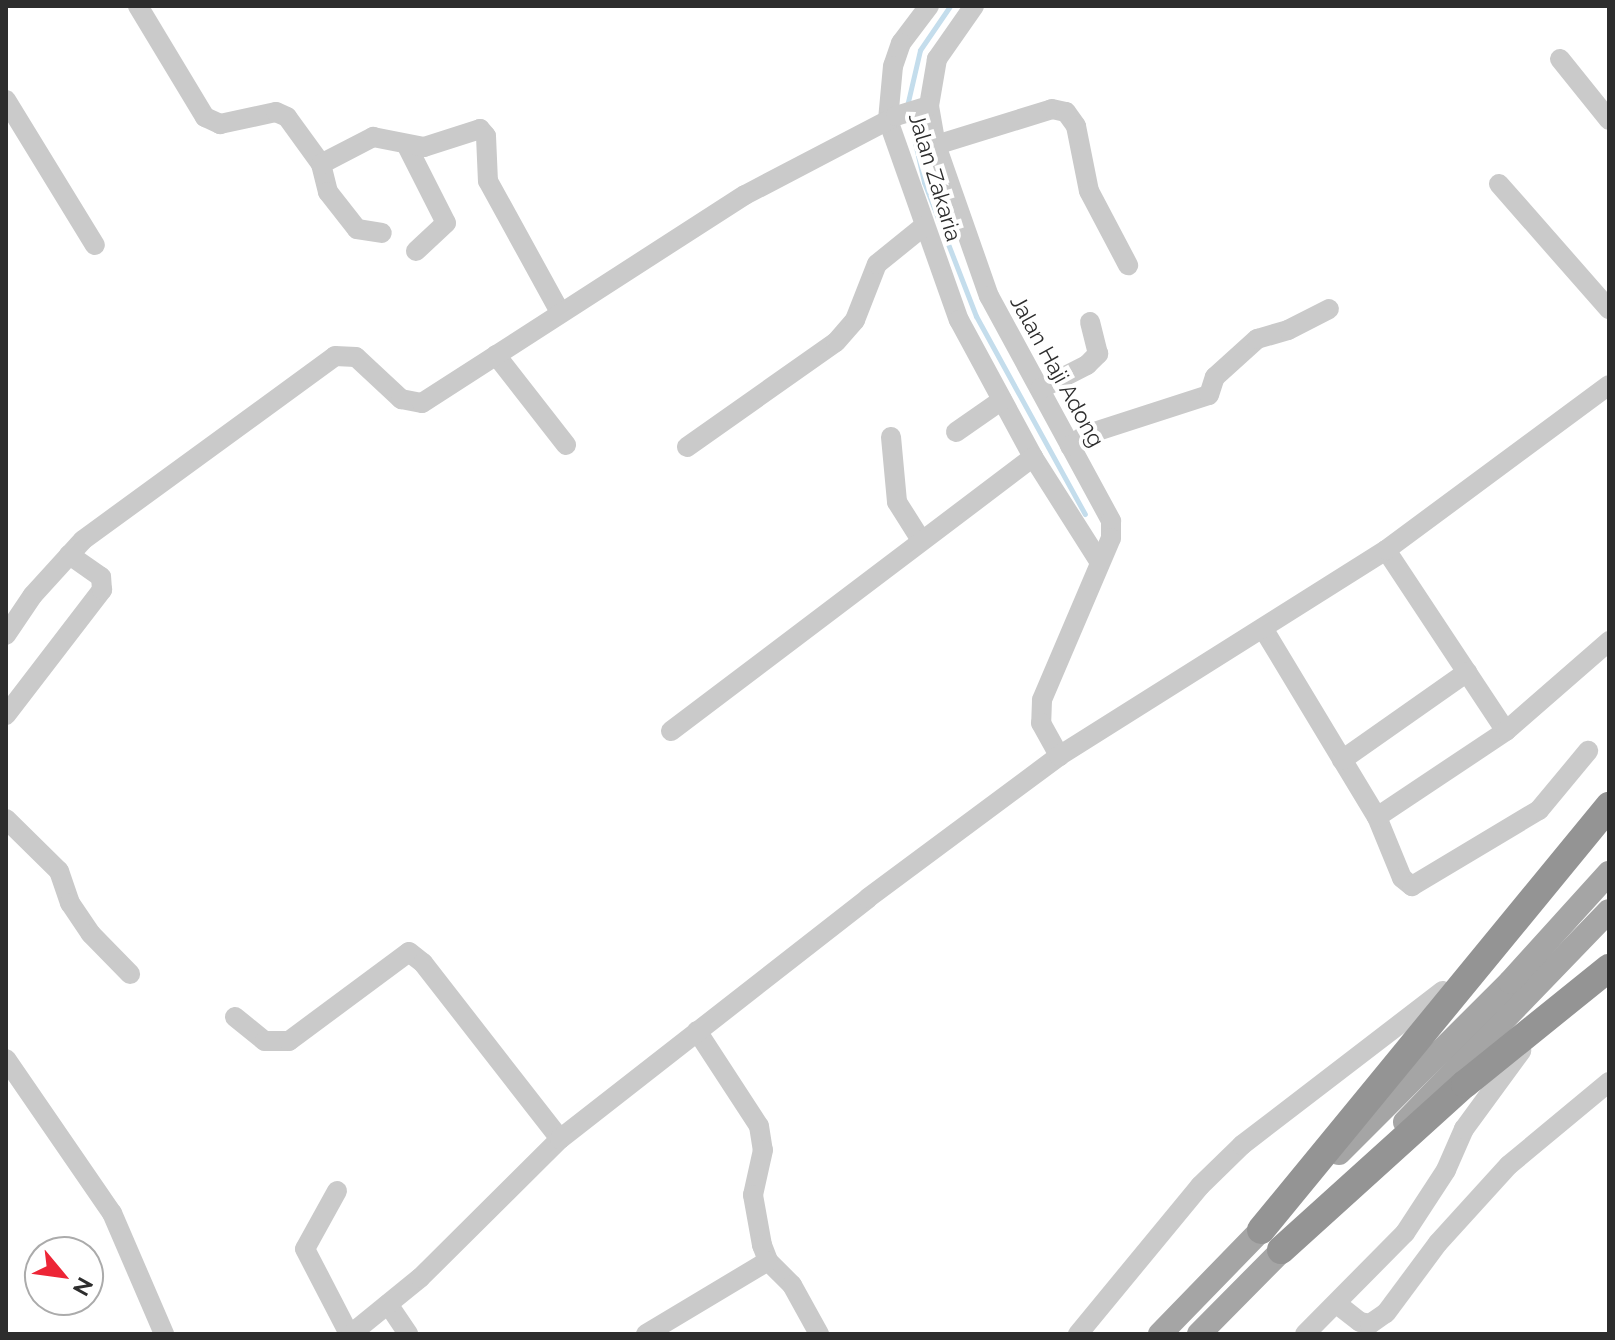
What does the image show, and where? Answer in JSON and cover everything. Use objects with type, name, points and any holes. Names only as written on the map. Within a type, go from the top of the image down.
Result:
[{"type":"highway","points":[[1261,1230],[1609,806]]},
{"type":"highway","points":[[1281,1250],[1465,1084],[1609,968]]},
{"type":"main road","points":[[1160,1334],[1510,982],[1609,873]]},
{"type":"main road","points":[[1199,1334],[1609,911]]},
{"type":"street","points":[[138,6],[205,117],[220,124],[276,112],[296,124],[321,164],[328,192],[357,229],[382,233]]},
{"type":"street","name":"Jalan Zakaria","points":[[929,6],[901,43],[893,66],[892,118],[924,226],[959,320],[1033,457],[1099,561]]},
{"type":"street","name":"Jalan Haji Adong","points":[[974,6],[937,59],[924,108],[989,296],[1111,521],[1111,538],[1042,700],[1041,723],[1059,756]]},
{"type":"street","points":[[1560,59],[1609,120]]},
{"type":"street","points":[[6,100],[95,245]]},
{"type":"street","points":[[6,635],[69,555],[335,356],[356,357],[411,403],[436,396],[560,312],[745,195],[892,118],[924,108]]},
{"type":"street","points":[[936,145],[1052,109],[1066,112],[1076,126],[1089,191],[1128,265]]},
{"type":"street","points":[[321,164],[373,137],[408,148],[480,129],[486,136],[488,181],[560,312]]},
{"type":"street","points":[[408,148],[446,223],[416,251]]},
{"type":"street","points":[[1499,184],[1609,309]]},
{"type":"street","points":[[687,447],[836,342],[855,320],[877,264],[924,226]]},
{"type":"street","points":[[1070,446],[1085,435],[1209,395],[1215,377],[1257,339],[1329,309]]},
{"type":"street","points":[[1040,389],[1087,365],[1098,354],[1090,322]]},
{"type":"street","points":[[496,355],[566,445]]},
{"type":"street","points":[[337,1191],[305,1249],[350,1334],[388,1304],[508,1196],[560,1139],[1059,756],[1264,630],[1386,550],[1609,385]]},
{"type":"street","points":[[956,432],[1002,400]]},
{"type":"street","points":[[891,437],[897,502],[921,540]]},
{"type":"street","points":[[671,731],[1033,457]]},
{"type":"street","points":[[1386,550],[1506,731]]},
{"type":"street","points":[[6,715],[102,590],[101,577],[69,555]]},
{"type":"street","points":[[1264,630],[1377,817],[1402,878],[1418,885],[1539,810],[1588,751]]},
{"type":"street","points":[[1377,817],[1506,731],[1609,641]]},
{"type":"street","points":[[1342,760],[1467,672]]},
{"type":"street","points":[[6,819],[59,871],[70,903],[91,934],[130,974]]},
{"type":"street","points":[[1078,1334],[1200,1186],[1242,1145],[1430,1005],[1543,884]]},
{"type":"street","points":[[235,1017],[265,1041],[289,1041],[401,954],[409,952],[423,963],[560,1139]]},
{"type":"street","points":[[1305,1334],[1405,1233],[1489,1089],[1552,1014]]},
{"type":"street","points":[[697,1031],[762,1138],[753,1195],[768,1261],[792,1285],[819,1334]]},
{"type":"street","points":[[6,1059],[112,1213],[164,1334]]},
{"type":"street","points":[[1337,1304],[1353,1321],[1372,1329],[1438,1243],[1509,1165],[1609,1082]]},
{"type":"street","points":[[646,1334],[768,1261]]},
{"type":"street","points":[[388,1304],[408,1334]]},
{"type":"waterway","points":[[907,106],[920,50],[950,6]]},
{"type":"waterway","points":[[909,116],[924,182],[976,316],[1085,514]]}]
